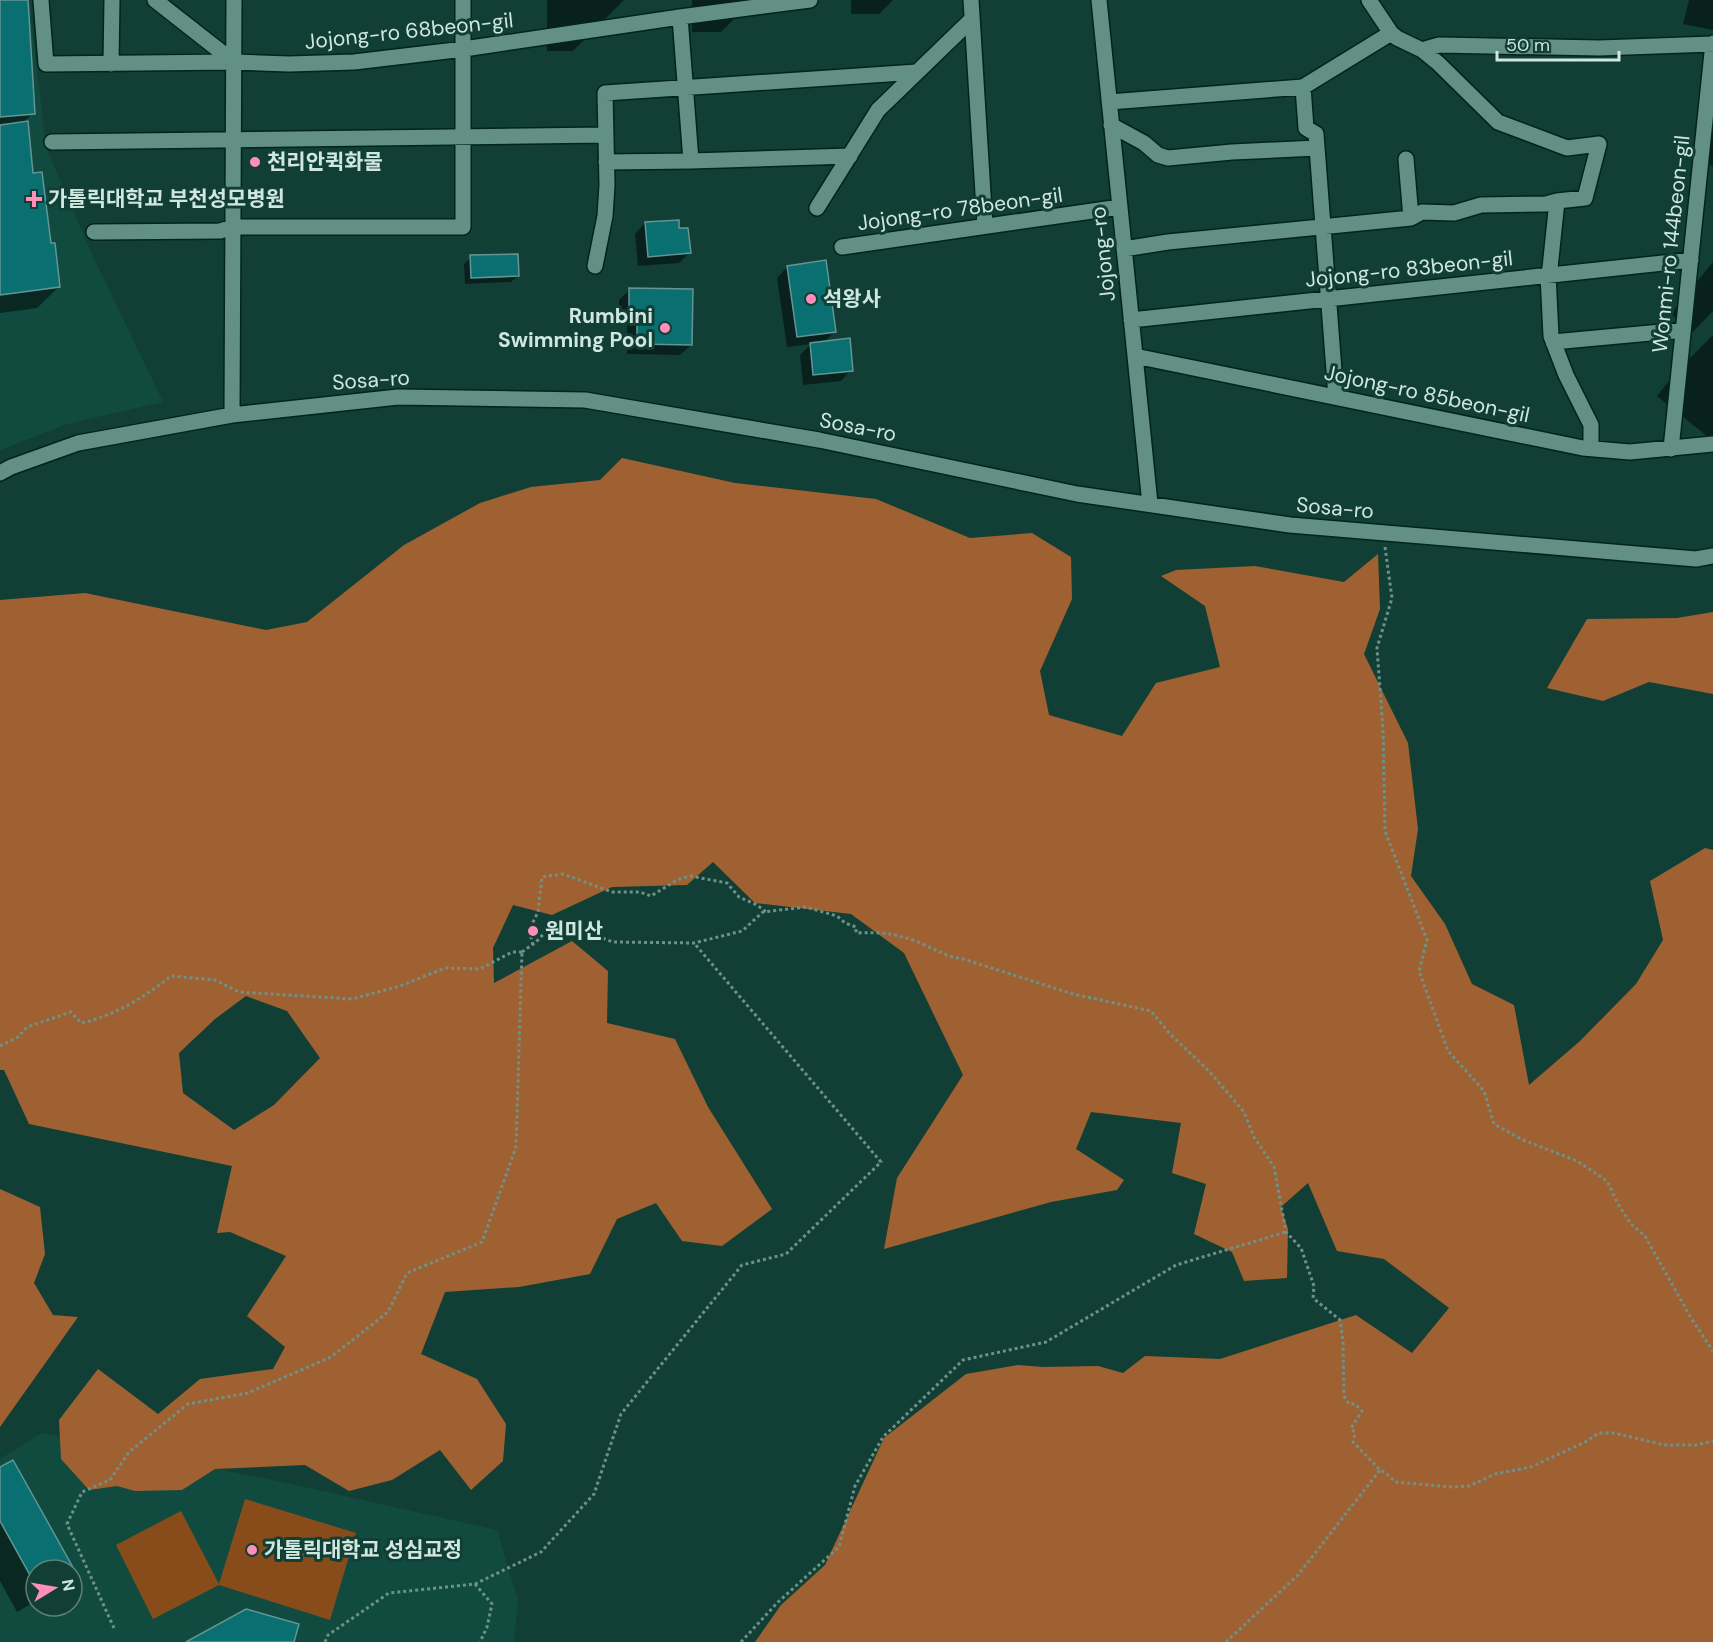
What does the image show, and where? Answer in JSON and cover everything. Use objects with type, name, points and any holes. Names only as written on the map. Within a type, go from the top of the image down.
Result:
[{"type":"street","name":"Jojong-ro 68beon-gil","points":[[41,0],[46,64],[354,62],[464,49],[810,0]]},
{"type":"street","points":[[111,64],[112,0]]},
{"type":"street","points":[[156,0],[234,62]]},
{"type":"street","points":[[232,415],[234,0]]},
{"type":"street","points":[[94,232],[220,231],[233,227],[463,227],[463,0]]},
{"type":"street","points":[[971,0],[985,226]]},
{"type":"street","name":"Jojong-ro","points":[[1099,0],[1150,504]]},
{"type":"street","points":[[1124,249],[1168,242],[1411,218],[1422,212],[1454,213],[1481,205],[1546,204],[1585,198],[1599,144],[1568,148],[1498,122],[1438,63],[1422,50],[1391,33],[1369,0]]},
{"type":"street","points":[[680,17],[691,161]]},
{"type":"street","points":[[817,208],[878,110],[971,20]]},
{"type":"street","points":[[1109,102],[1303,87],[1391,33]]},
{"type":"street","points":[[1422,50],[1439,45],[1599,48],[1713,44]]},
{"type":"street","name":"Wonmi-ro 144beon-gil","points":[[1671,449],[1713,44]]},
{"type":"street","points":[[595,266],[605,216],[607,185],[605,93],[917,72]]},
{"type":"street","points":[[1303,87],[1306,128],[1316,134],[1336,397]]},
{"type":"street","points":[[1111,125],[1144,143],[1158,155],[1168,158],[1317,148]]},
{"type":"street","points":[[52,142],[605,135]]},
{"type":"street","points":[[606,162],[850,156]]},
{"type":"street","points":[[1406,159],[1411,218]]},
{"type":"street","points":[[1557,201],[1548,275],[1551,336],[1566,375],[1591,425],[1591,448]]},
{"type":"street","name":"Jojong-ro 78beon-gil","points":[[842,247],[1120,207]]},
{"type":"street","name":"Jojong-ro 83beon-gil","points":[[1131,320],[1690,260]]},
{"type":"street","points":[[1553,342],[1683,330]]},
{"type":"street","name":"Jojong-ro 85beon-gil","points":[[1135,356],[1591,448],[1630,452],[1713,444]]},
{"type":"street","name":"Sosa-ro","points":[[0,473],[10,467],[78,443],[232,415],[398,397],[585,400],[819,440],[1077,494],[1290,525],[1696,560],[1713,556]]},
{"type":"path","points":[[1383,533],[1392,598],[1377,648],[1383,730],[1384,831],[1426,940],[1419,971],[1448,1051],[1484,1091],[1494,1124],[1523,1140],[1577,1161],[1607,1181],[1631,1224],[1645,1236],[1691,1318],[1713,1351]]},
{"type":"path","points":[[533,945],[529,930],[538,912],[542,877],[563,874],[612,892],[640,892],[651,896],[677,879],[690,876],[727,883],[739,897],[757,905],[765,912]]},
{"type":"path","points":[[0,1046],[18,1037],[27,1027],[71,1012],[81,1023],[94,1021],[146,996],[171,976],[215,980],[239,992],[352,999],[400,986],[445,968],[480,969],[512,952],[522,952],[533,945],[556,921],[613,942],[694,943],[742,931],[763,912],[806,907],[837,916],[845,923],[856,927],[856,933],[884,932],[915,941],[952,958],[1073,994],[1151,1011],[1170,1034],[1209,1071],[1244,1112],[1254,1137],[1274,1167],[1286,1232],[1301,1248],[1314,1286],[1312,1298],[1340,1320],[1343,1341],[1344,1396],[1349,1404],[1355,1404],[1362,1411],[1351,1428],[1355,1433],[1353,1442],[1395,1482],[1452,1487],[1469,1486],[1495,1474],[1531,1467],[1599,1433],[1614,1433],[1665,1445],[1696,1445],[1713,1442]]},
{"type":"path","points":[[325,1642],[328,1635],[389,1593],[475,1584],[542,1552],[594,1494],[621,1414],[742,1265],[786,1254],[881,1162],[694,943]]},
{"type":"path","points":[[114,1628],[66,1524],[82,1492],[110,1480],[129,1452],[188,1404],[248,1393],[331,1357],[388,1312],[407,1273],[483,1242],[516,1147],[522,952]]},
{"type":"path","points":[[741,1642],[778,1602],[839,1547],[855,1486],[883,1437],[963,1360],[1046,1342],[1176,1265],[1286,1232]]},
{"type":"path","points":[[1226,1642],[1298,1575],[1380,1470]]},
{"type":"path","points":[[475,1584],[492,1604],[487,1627],[480,1642]]},
{"type":"shaded area","name":"가톨릭대학교 부천성모병원","points":[[0,0],[29,0],[46,148],[90,250],[163,402],[67,424],[0,450]]},
{"type":"shaded area","points":[[622,458],[735,483],[876,499],[970,538],[1032,533],[1071,557],[1072,599],[1040,671],[1049,715],[1122,736],[1156,683],[1220,667],[1205,606],[1161,576],[1176,570],[1255,566],[1344,582],[1378,554],[1380,609],[1364,654],[1408,743],[1418,829],[1411,876],[1445,924],[1472,984],[1514,1005],[1529,1085],[1580,1041],[1636,984],[1663,940],[1650,881],[1705,848],[1713,850],[1713,1642],[755,1642],[781,1605],[825,1565],[884,1438],[966,1374],[1018,1365],[1098,1366],[1123,1373],[1145,1356],[1220,1359],[1356,1315],[1412,1353],[1449,1308],[1384,1259],[1337,1251],[1308,1183],[1281,1207],[1288,1229],[1287,1278],[1244,1281],[1232,1252],[1194,1234],[1206,1184],[1172,1173],[1181,1123],[1091,1112],[1076,1149],[1124,1180],[1117,1190],[1051,1202],[884,1249],[897,1178],[963,1075],[904,953],[851,914],[755,903],[713,862],[687,885],[612,887],[552,915],[513,905],[493,948],[494,983],[572,941],[608,971],[607,1023],[675,1039],[708,1107],[772,1209],[722,1246],[682,1241],[656,1203],[617,1219],[590,1274],[519,1287],[445,1292],[421,1354],[477,1379],[506,1424],[503,1461],[471,1490],[440,1450],[392,1480],[349,1491],[305,1465],[215,1469],[182,1490],[135,1491],[117,1486],[89,1490],[61,1459],[59,1420],[98,1369],[158,1414],[200,1379],[273,1369],[285,1347],[247,1316],[286,1256],[230,1232],[217,1233],[232,1166],[29,1124],[4,1070],[0,1070],[0,600],[85,593],[266,630],[307,622],[404,545],[480,503],[531,487],[600,480]],"holes":[[[246,996],[287,1011],[320,1058],[274,1105],[234,1130],[183,1093],[179,1053],[215,1019]]]},
{"type":"shaded area","points":[[1713,612],[1713,694],[1649,682],[1603,701],[1547,688],[1587,619],[1677,618]]},
{"type":"shaded area","points":[[0,1189],[40,1207],[45,1254],[34,1283],[53,1315],[78,1317],[0,1427]]},
{"type":"shaded area","name":"가톨릭대학교 성심교정","points":[[42,1433],[282,1482],[497,1530],[518,1601],[514,1642],[0,1642],[0,1459]]},
{"type":"shaded area","points":[[245,1499],[356,1533],[330,1620],[219,1585],[153,1619],[116,1545],[181,1511],[219,1584]]},
{"type":"building","points":[[0,0],[28,0],[35,114],[0,117]]},
{"type":"building","points":[[28,121],[33,173],[42,172],[51,243],[55,243],[60,287],[0,295],[0,125]]},
{"type":"building","points":[[679,220],[679,228],[688,228],[691,253],[648,257],[645,222]]},
{"type":"building","points":[[518,254],[519,276],[471,278],[470,255]]},
{"type":"building","name":"석왕사","points":[[826,260],[836,332],[797,337],[787,266]]},
{"type":"building","name":"Rumbini Swimming Pool","points":[[629,288],[693,289],[692,345],[637,344],[637,311],[629,311]]},
{"type":"building","name":"석왕사","points":[[850,338],[853,371],[813,375],[810,343]]},
{"type":"building","points":[[13,1460],[68,1558],[24,1558],[24,1564],[0,1521],[0,1467]]},
{"type":"building","points":[[246,1609],[299,1624],[294,1642],[186,1642]]},
{"type":"place","name":"천리안퀵화물","points":[[255,162]]},
{"type":"place","name":"가톨릭대학교 부천성모병원","points":[[34,199]]},
{"type":"place","name":"석왕사","points":[[811,299]]},
{"type":"place","name":"Rumbini Swimming Pool","points":[[665,328]]},
{"type":"place","name":"원미산","points":[[533,931]]},
{"type":"place","name":"가톨릭대학교 성심교정","points":[[252,1550]]}]
